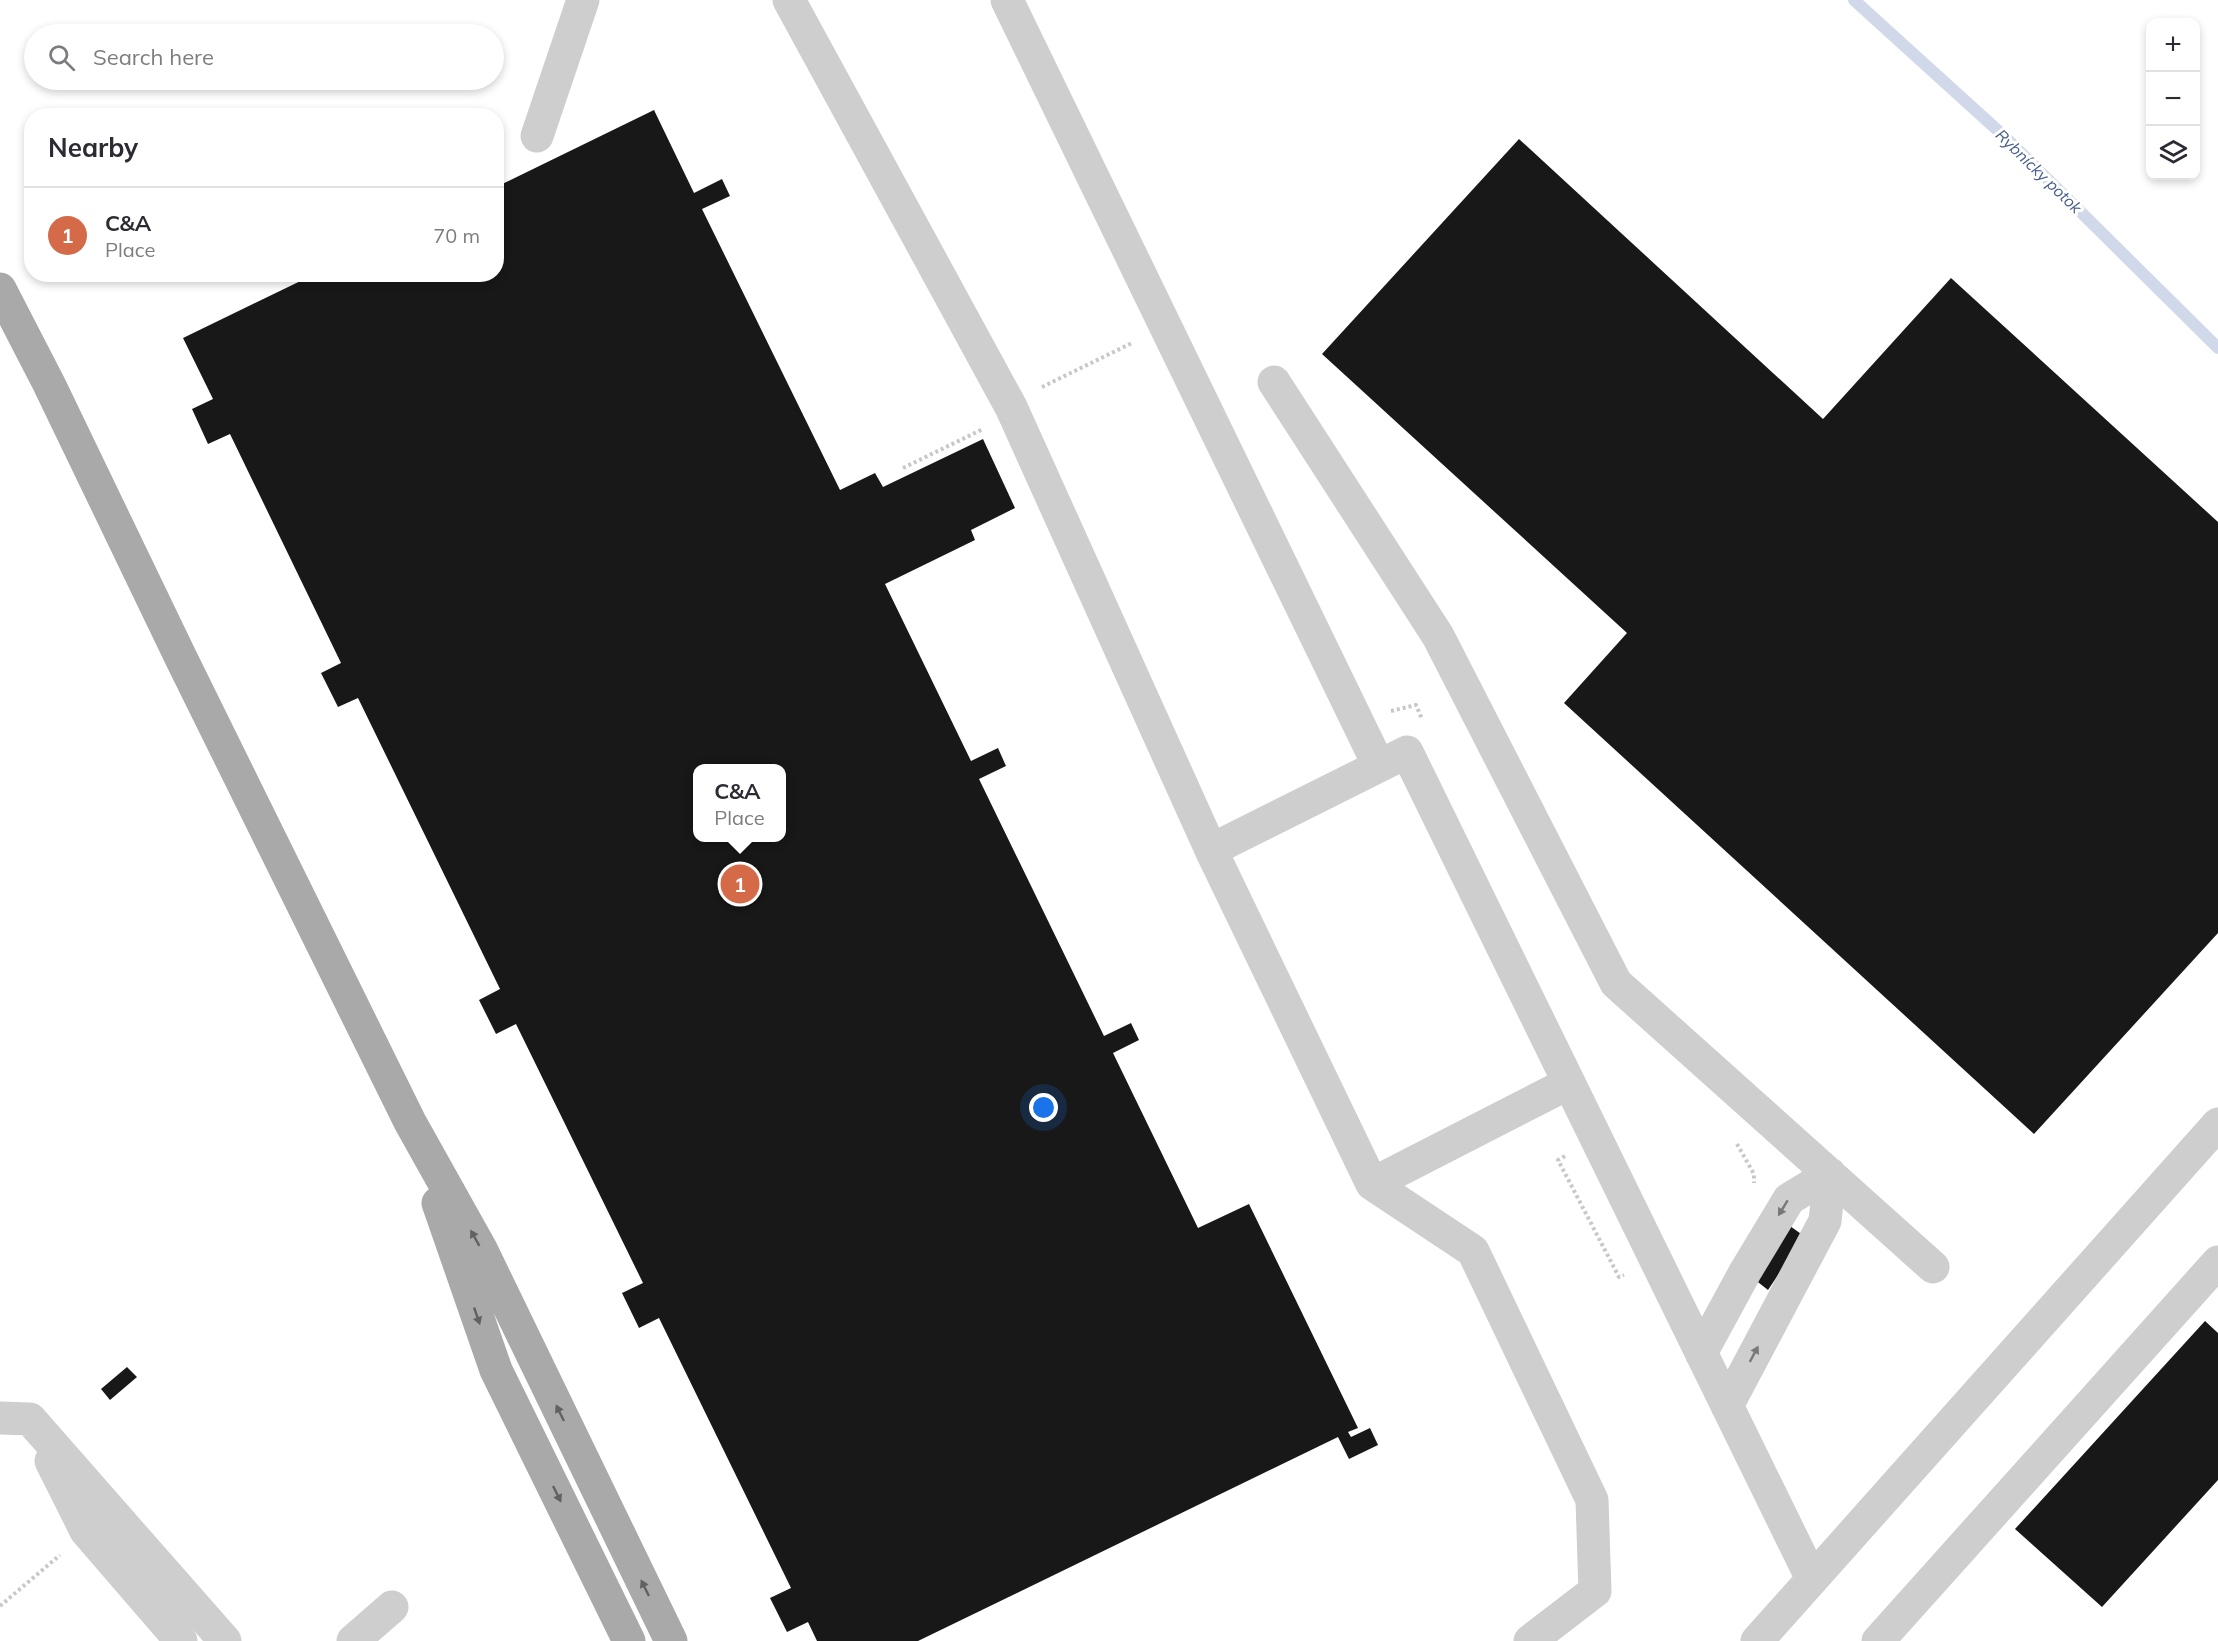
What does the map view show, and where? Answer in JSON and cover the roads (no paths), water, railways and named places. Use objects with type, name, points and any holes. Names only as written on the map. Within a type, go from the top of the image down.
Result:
[{"type":"main road","points":[[0,289],[49,384],[186,669],[410,1122],[481,1249],[671,1641]]},
{"type":"main road","points":[[410,1122],[496,1370],[629,1641]]},
{"type":"lane","points":[[537,136],[583,0]]},
{"type":"lane","points":[[789,0],[1011,407],[1211,850],[1372,1184],[1473,1251],[1592,1500],[1595,1591],[1530,1641]]},
{"type":"lane","points":[[1007,0],[1379,766]]},
{"type":"lane","points":[[1274,382],[1438,636],[1616,982],[1933,1267]]},
{"type":"lane","points":[[1211,850],[1407,752],[1812,1579]]},
{"type":"lane","points":[[1372,1184],[1569,1083]]},
{"type":"lane","points":[[1756,1641],[2218,1124]]},
{"type":"lane","points":[[1701,1353],[1789,1198],[1830,1174]]},
{"type":"lane","points":[[1727,1406],[1825,1221],[1830,1174]]},
{"type":"lane","points":[[1878,1641],[2218,1262]]},
{"type":"lane","points":[[15,1418],[86,1530],[181,1641]]},
{"type":"lane","points":[[15,1418],[225,1641]]},
{"type":"lane","points":[[353,1641],[392,1606]]},
{"type":"waterway","name":"Rybnícky potok","points":[[1854,0],[2005,137],[2218,348]]},
{"type":"place","name":"C&A","points":[[740,884]]}]
